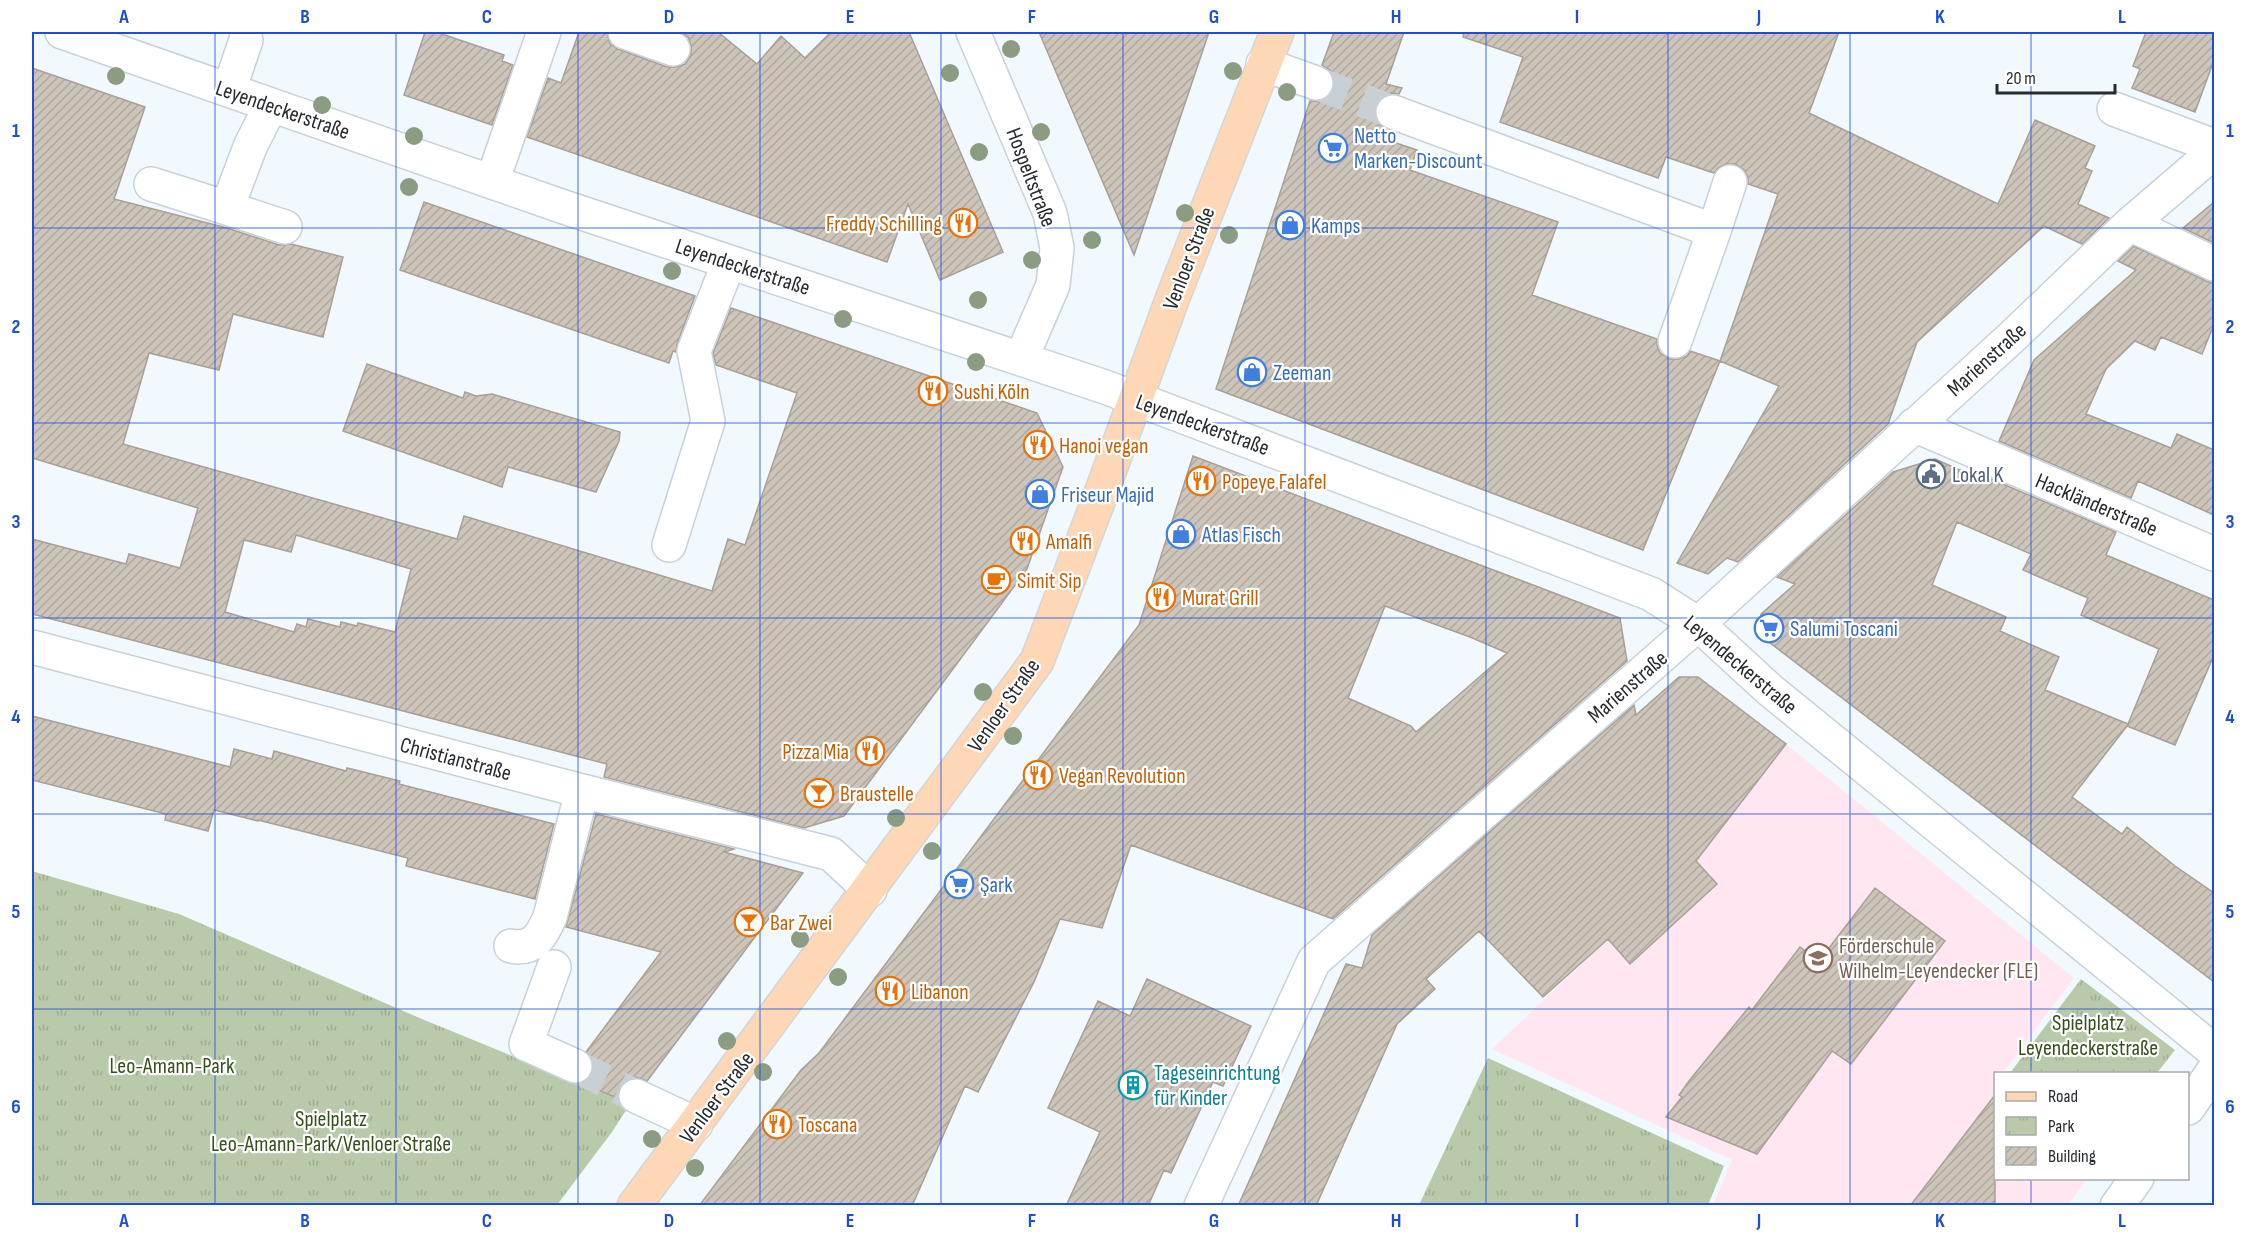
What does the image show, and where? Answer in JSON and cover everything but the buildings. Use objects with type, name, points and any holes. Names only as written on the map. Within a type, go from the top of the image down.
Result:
[{"type":"main road","name":"Venloer Straße","points":[[634,1206],[870,890],[1037,661],[1173,297],[1277,32]]},
{"type":"street","name":"Leyendeckerstraße","points":[[62,32],[492,182],[1136,399],[1651,594],[1698,624],[1770,690],[2214,1052]]},
{"type":"street","points":[[492,182],[544,32]]},
{"type":"street","points":[[625,32],[673,49]]},
{"type":"street","name":"Hospeltstraße","points":[[973,32],[1050,213],[1057,248],[1053,285],[1021,359]]},
{"type":"street","points":[[229,90],[246,40]]},
{"type":"street","points":[[1263,64],[1316,83]]},
{"type":"street","points":[[227,208],[250,147],[271,105]]},
{"type":"street","points":[[2114,109],[2214,146]]},
{"type":"street","points":[[1393,112],[1714,231]]},
{"type":"street","name":"Marienstraße","points":[[1201,1206],[1314,961],[1698,624],[2013,336],[2130,224],[2214,152]]},
{"type":"street","points":[[1675,341],[1730,182]]},
{"type":"street","points":[[151,184],[285,228]]},
{"type":"street","points":[[2130,224],[2214,264]]},
{"type":"street","points":[[669,545],[708,422],[694,351],[729,262]]},
{"type":"street","name":"Hackländerstraße","points":[[1914,425],[2214,554]]},
{"type":"street","name":"Christianstraße","points":[[32,646],[831,855],[870,890]]},
{"type":"street","points":[[511,946],[533,944],[543,932],[550,917],[582,791]]},
{"type":"street","points":[[554,967],[526,1044],[575,1066]]},
{"type":"street","points":[[2189,1105],[2214,1070]]},
{"type":"street","points":[[636,1096],[696,1124]]},
{"type":"street","points":[[2117,1206],[2136,1180]]},
{"type":"shaded area","name":"Förderschule Wilhelm-Leyendecker (FLE)","points":[[1786,744],[2074,978],[2004,1072],[1994,1072],[1994,1180],[2086,1180],[2068,1205],[1713,1205],[1732,1160],[1492,1049],[1608,939],[1696,861]]},
{"type":"green space","name":"Leo-Amann-Park","points":[[32,871],[179,914],[422,1019],[630,1104],[612,1132],[557,1205],[32,1205]]},
{"type":"green space","name":"Spielplatz Leyendeckerstraße","points":[[2081,979],[2175,1050],[2158,1072],[2011,1072]]},
{"type":"green space","points":[[1488,1058],[1724,1166],[1708,1205],[1419,1205]]},
{"type":"tunnel","points":[[1316,83],[1393,112]]},
{"type":"tunnel","points":[[575,1066],[636,1096]]},
{"type":"place","name":"Netto Marken-Discount","points":[[1333,148]]},
{"type":"place","name":"Freddy Schilling","points":[[963,223]]},
{"type":"place","name":"Kamps","points":[[1290,225]]},
{"type":"place","name":"Zeeman","points":[[1252,372]]},
{"type":"place","name":"Sushi Köln","points":[[933,391]]},
{"type":"place","name":"Hanoi vegan","points":[[1038,445]]},
{"type":"place","name":"Lokal K","points":[[1931,474]]},
{"type":"place","name":"Popeye Falafel","points":[[1201,481]]},
{"type":"place","name":"Friseur Majid","points":[[1040,494]]},
{"type":"place","name":"Atlas Fisch","points":[[1181,534]]},
{"type":"place","name":"Amalfi","points":[[1025,541]]},
{"type":"place","name":"Simit Sip","points":[[996,580]]},
{"type":"place","name":"Murat Grill","points":[[1161,597]]},
{"type":"place","name":"Salumi Toscani","points":[[1769,628]]},
{"type":"place","name":"Pizza Mia","points":[[870,751]]},
{"type":"place","name":"Vegan Revolution","points":[[1038,775]]},
{"type":"place","name":"Braustelle","points":[[819,793]]},
{"type":"place","name":"Şark","points":[[959,884]]},
{"type":"place","name":"Bar Zwei","points":[[749,922]]},
{"type":"place","name":"Förderschule Wilhelm-Leyendecker (FLE)","points":[[1818,958]]},
{"type":"place","name":"Libanon","points":[[890,991]]},
{"type":"place","name":"Tageseinrichtung für Kinder","points":[[1133,1085]]},
{"type":"place","name":"Toscana","points":[[777,1124]]},
{"type":"park label","name":"Spielplatz Leo-Amann-Park/Venloer Straße","points":[[331,1130]]}]
